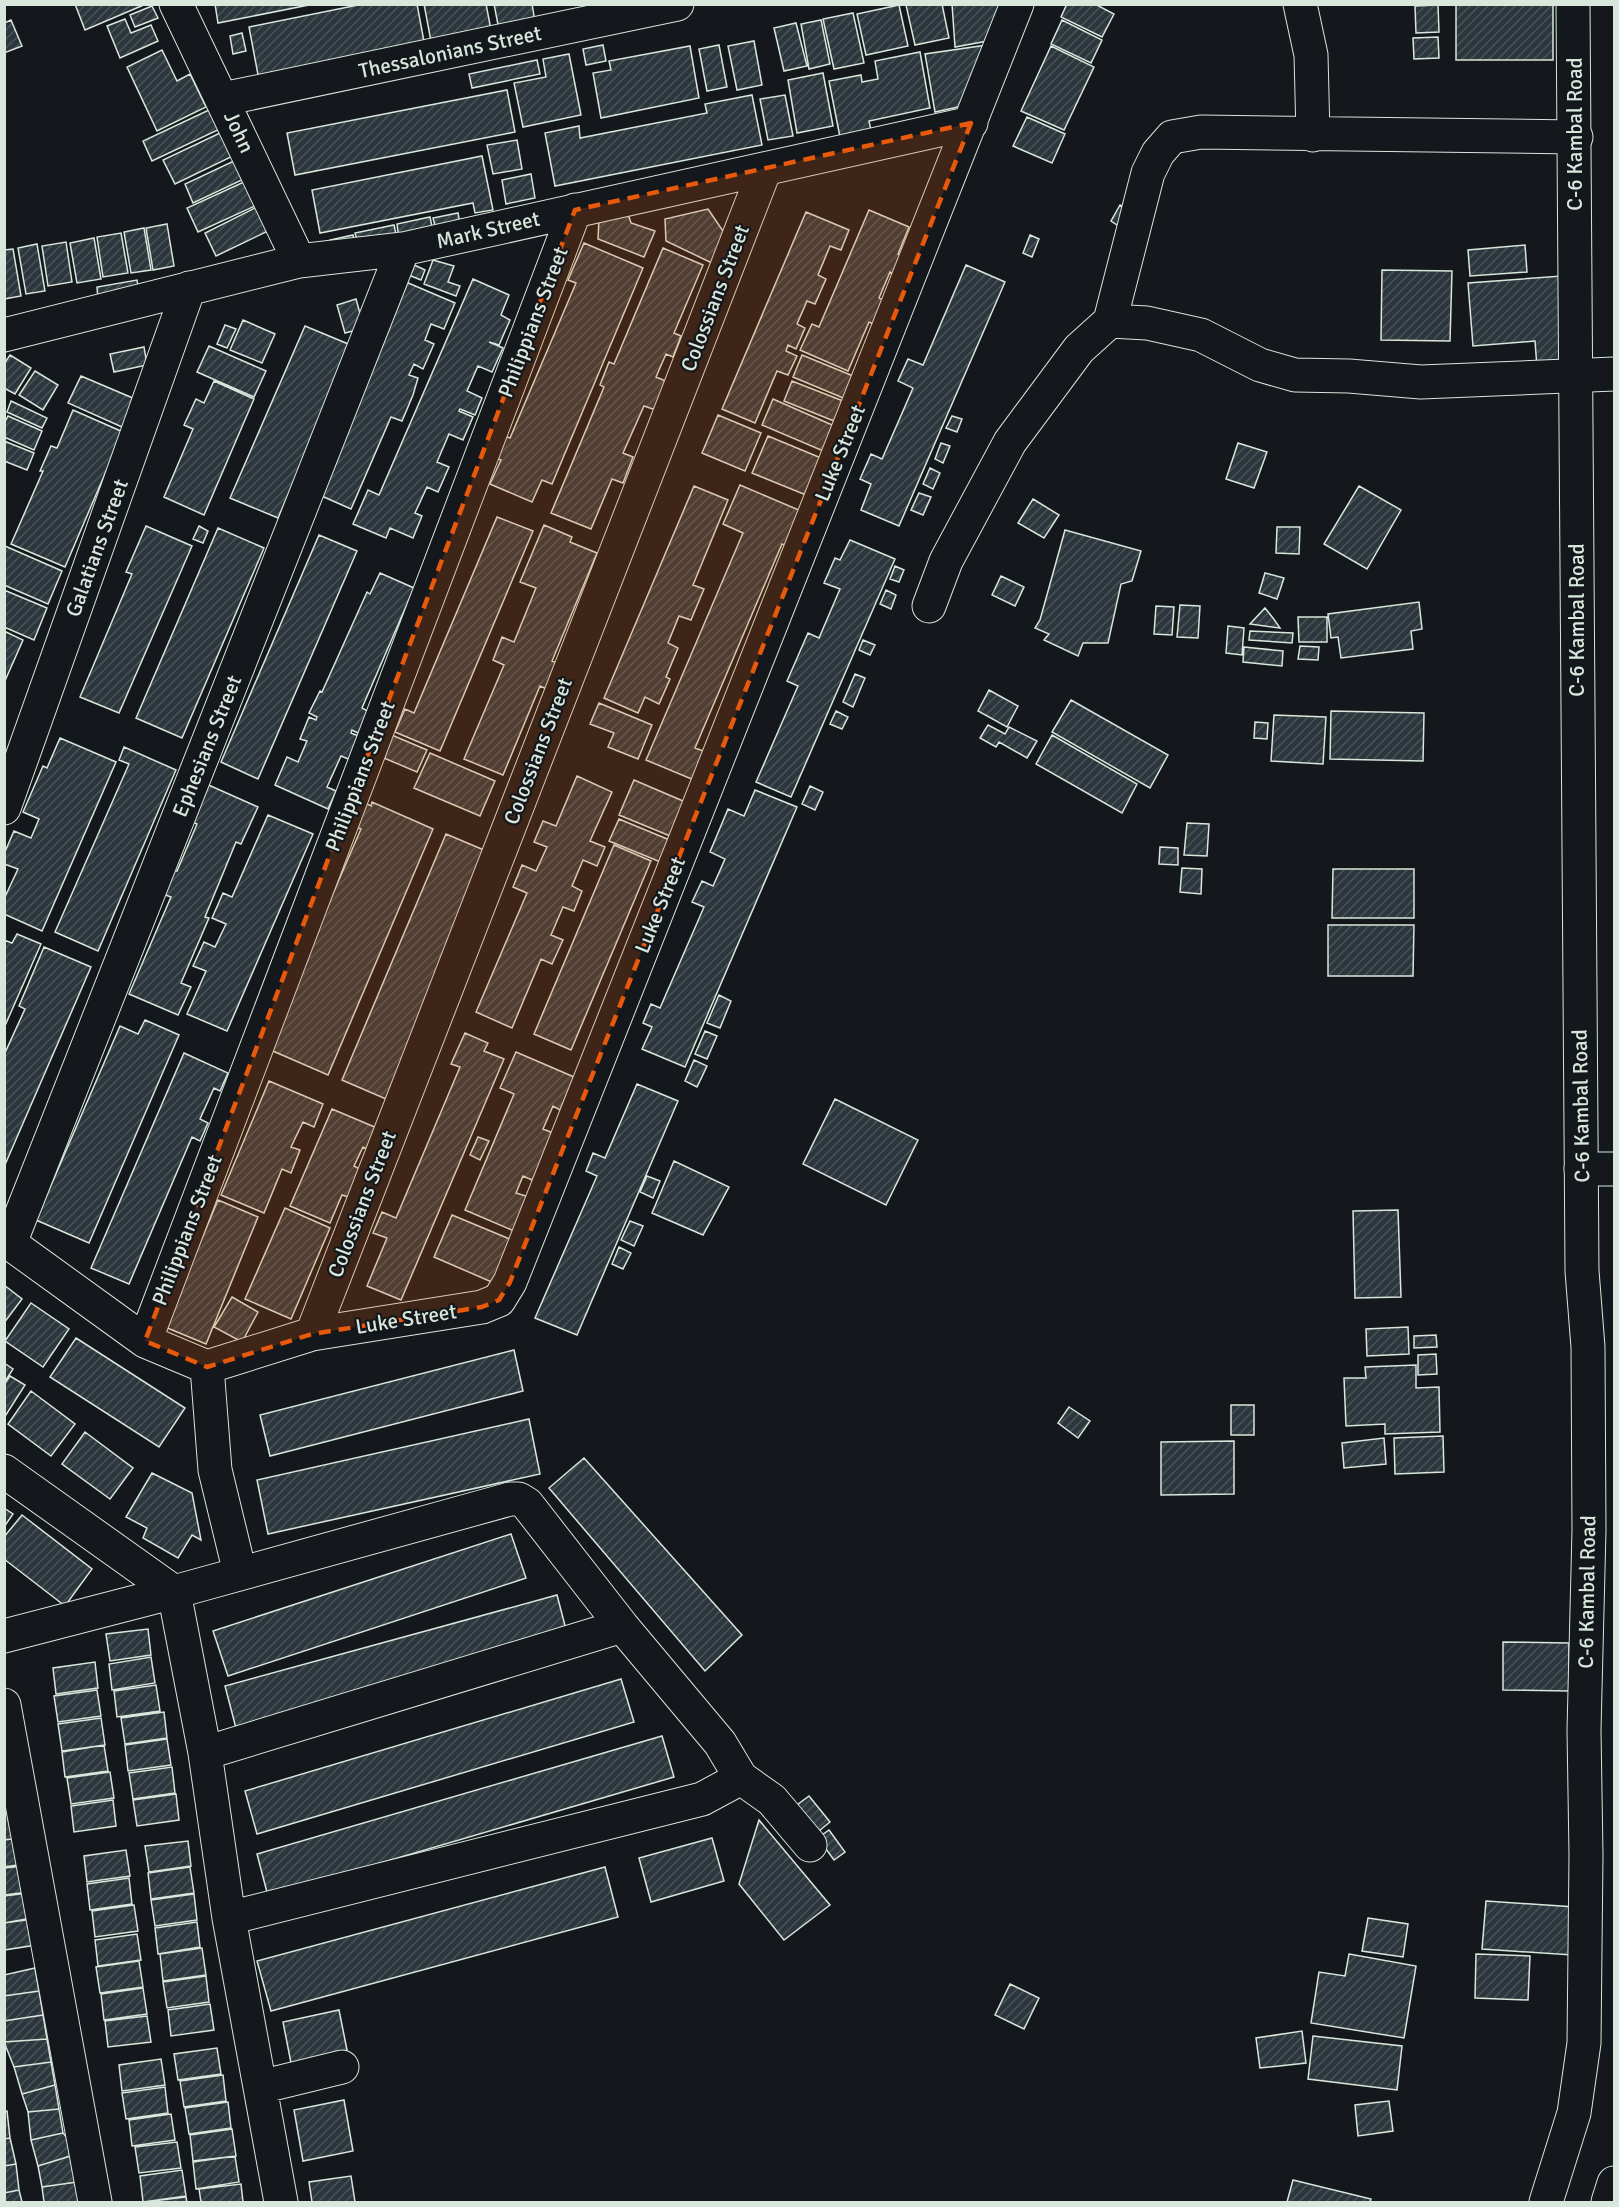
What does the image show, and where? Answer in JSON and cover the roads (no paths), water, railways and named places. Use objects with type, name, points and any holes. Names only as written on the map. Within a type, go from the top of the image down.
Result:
[{"type":"street","name":"John","points":[[176,4],[299,261]]},
{"type":"street","name":"Thessalonians Street","points":[[223,99],[677,4]]},
{"type":"street","name":"Luke Street","points":[[207,1367],[312,1334],[482,1307],[499,1300],[510,1282],[1017,4]]},
{"type":"street","points":[[1300,4],[1311,55],[1313,135]]},
{"type":"street","name":"C-6 Kambal Road","points":[[1546,2202],[1574,2113],[1584,2043],[1586,1855],[1584,1730],[1589,1530],[1588,1347],[1582,1271],[1574,4]]},
{"type":"street","name":"Mark Street","points":[[6,337],[299,261],[403,249],[971,123]]},
{"type":"street","points":[[929,606],[946,561],[1010,442],[1079,349],[1110,321],[1148,173],[1158,153],[1172,136],[1201,132],[1576,137]]},
{"type":"street","name":"Colossians Street","points":[[312,1334],[765,169]]},
{"type":"street","name":"Philippians Street","points":[[145,1341],[575,210]]},
{"type":"street","name":"Ephesians Street","points":[[7,1241],[403,249]]},
{"type":"street","name":"Galatians Street","points":[[4,808],[189,288]]},
{"type":"street","points":[[1110,321],[1147,323],[1201,335],[1260,365],[1295,375],[1349,376],[1422,382],[1614,374]]},
{"type":"street","points":[[1581,1169],[1614,1169]]},
{"type":"street","points":[[7,1241],[145,1341],[207,1367],[214,1470],[240,1573]]},
{"type":"street","points":[[4,1471],[174,1592],[205,1753],[229,1918],[281,2202]]},
{"type":"street","points":[[4,1636],[174,1592],[510,1499],[519,1499],[526,1504],[622,1626],[720,1743],[741,1778],[772,1800],[810,1845]]},
{"type":"street","points":[[205,1753],[622,1626]]},
{"type":"street","points":[[4,1705],[95,2202]]},
{"type":"street","points":[[229,1918],[702,1799],[741,1778]]},
{"type":"street","points":[[260,2087],[342,2067]]},
{"type":"street","points":[[1608,2202],[1614,2183]]}]
